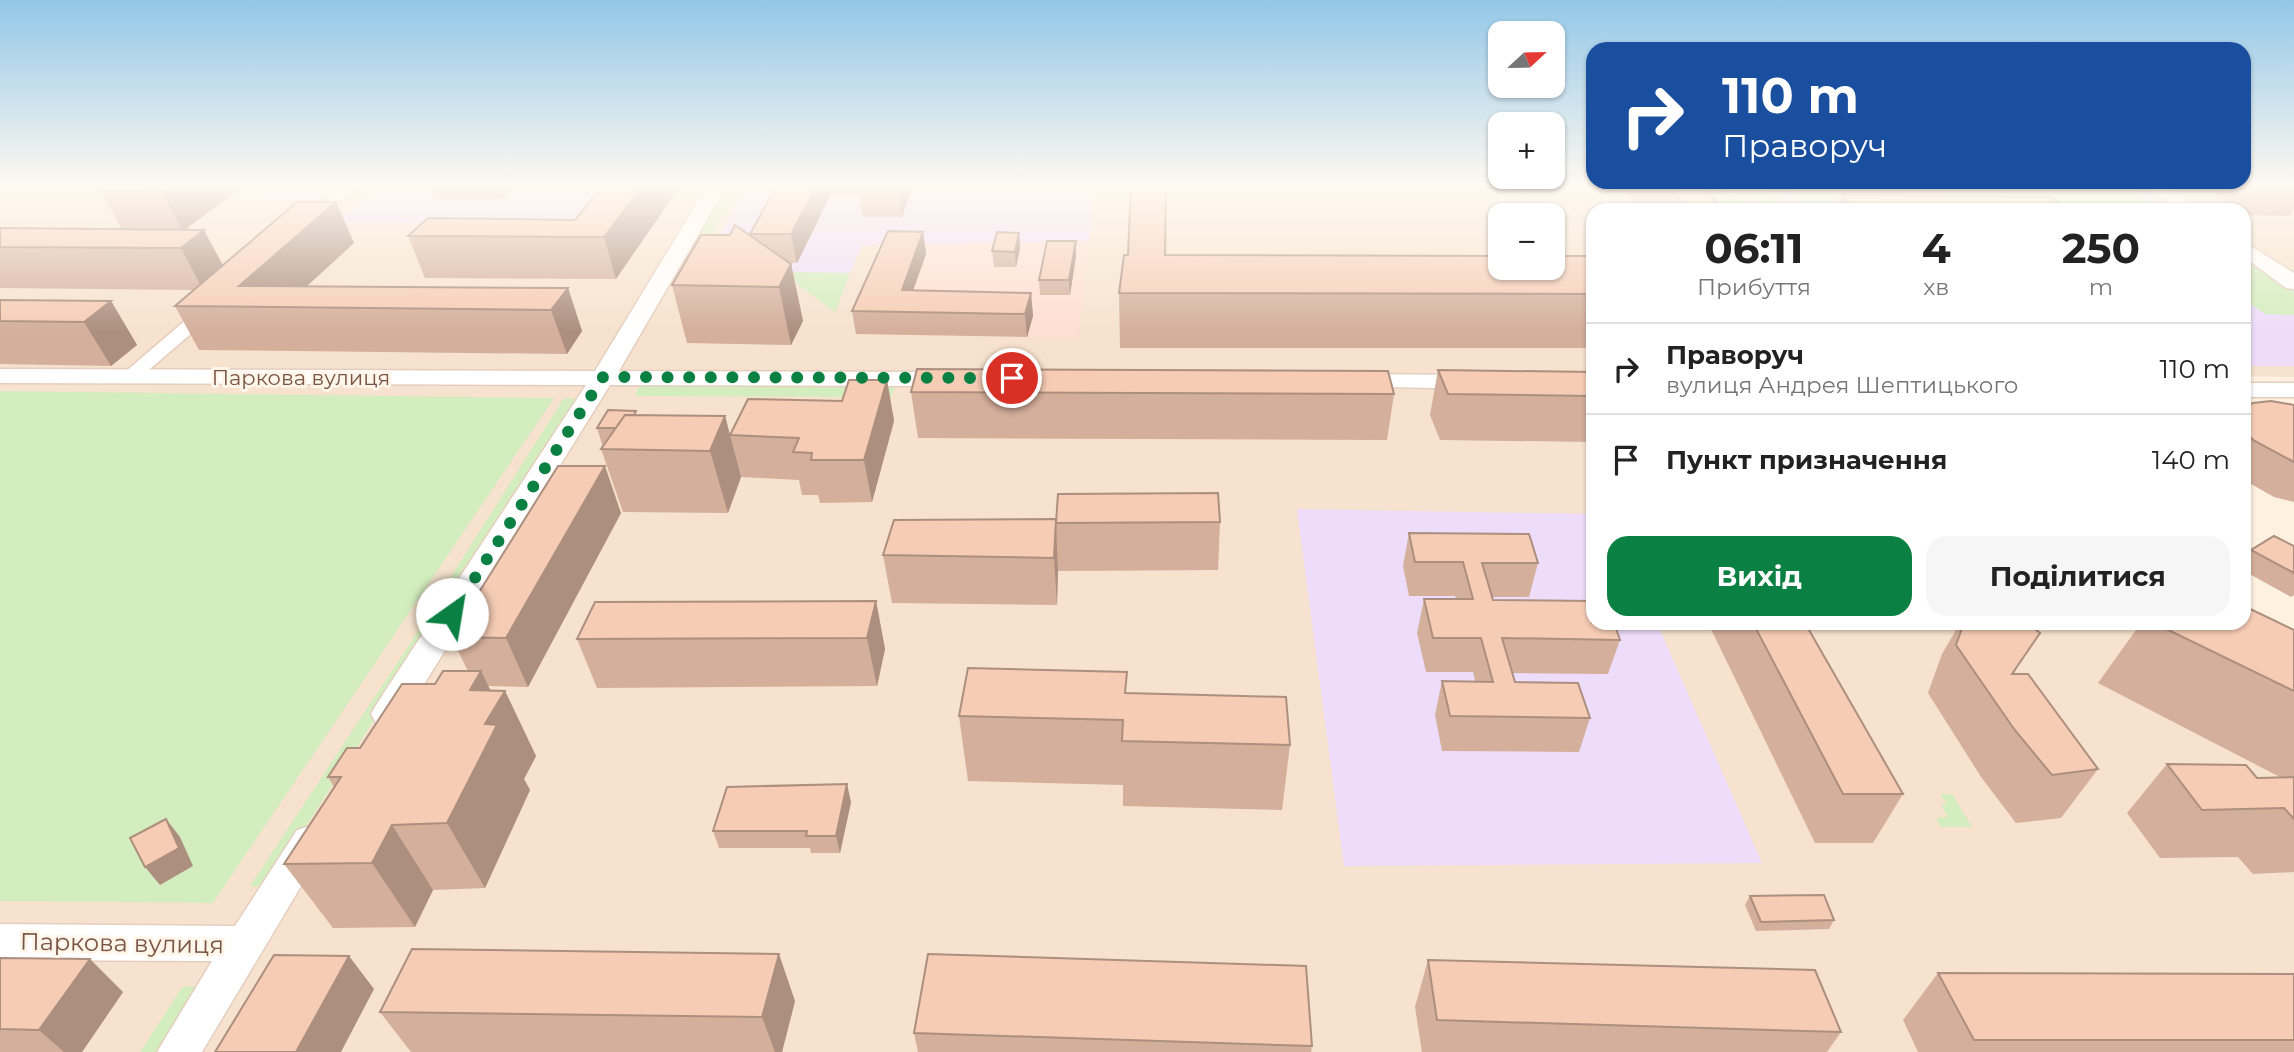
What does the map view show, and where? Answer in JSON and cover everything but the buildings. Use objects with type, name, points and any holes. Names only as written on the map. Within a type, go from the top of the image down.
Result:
[{"type":"street","points":[[377,733],[603,377],[689,234]]},
{"type":"street","points":[[2251,253],[2294,283]]},
{"type":"street","points":[[130,377],[220,299]]},
{"type":"street","name":"Паркова вулиця","points":[[0,376],[979,379]]},
{"type":"street","points":[[1331,380],[1496,382]]},
{"type":"street","points":[[2251,390],[2294,390]]},
{"type":"street","points":[[178,1052],[326,815]]},
{"type":"street","name":"Паркова вулиця","points":[[0,942],[245,944]]},
{"type":"shaded area","points":[[0,234],[1488,234],[1488,280],[1565,280],[1565,234],[1586,234],[1586,630],[2193,630],[2294,677],[2294,1052],[0,1052]]},
{"type":"shaded area","points":[[720,234],[1090,234],[1089,241],[862,245],[850,273],[698,272]]},
{"type":"shaded area","points":[[2251,234],[2294,234],[2294,377],[2251,376]]},
{"type":"shaded area","points":[[1089,241],[1078,338],[856,334],[894,244]]},
{"type":"shaded area","points":[[2251,259],[2294,290],[2294,366],[2251,366]]},
{"type":"shaded area","points":[[1297,509],[1586,514],[1586,630],[1660,630],[1762,863],[1344,866]]},
{"type":"green space","points":[[700,234],[713,234],[696,262],[683,261]]},
{"type":"green space","points":[[2251,264],[2294,292],[2294,315],[2265,314],[2251,304]]},
{"type":"green space","points":[[781,272],[850,273],[835,312]]},
{"type":"green space","points":[[641,384],[896,384],[891,397],[634,396]]},
{"type":"green space","points":[[0,391],[554,398],[213,903],[0,901]]},
{"type":"green space","points":[[564,398],[577,399],[461,585],[445,586]]},
{"type":"green space","points":[[451,600],[267,887],[250,886],[438,601]]},
{"type":"green space","points":[[1940,794],[1952,794],[1972,827],[1941,827],[1936,818],[1948,817],[1941,805],[1947,804]]},
{"type":"green space","points":[[183,986],[204,988],[163,1052],[140,1052]]},
{"type":"route","points":[[452,614],[603,377],[1012,378]]}]
